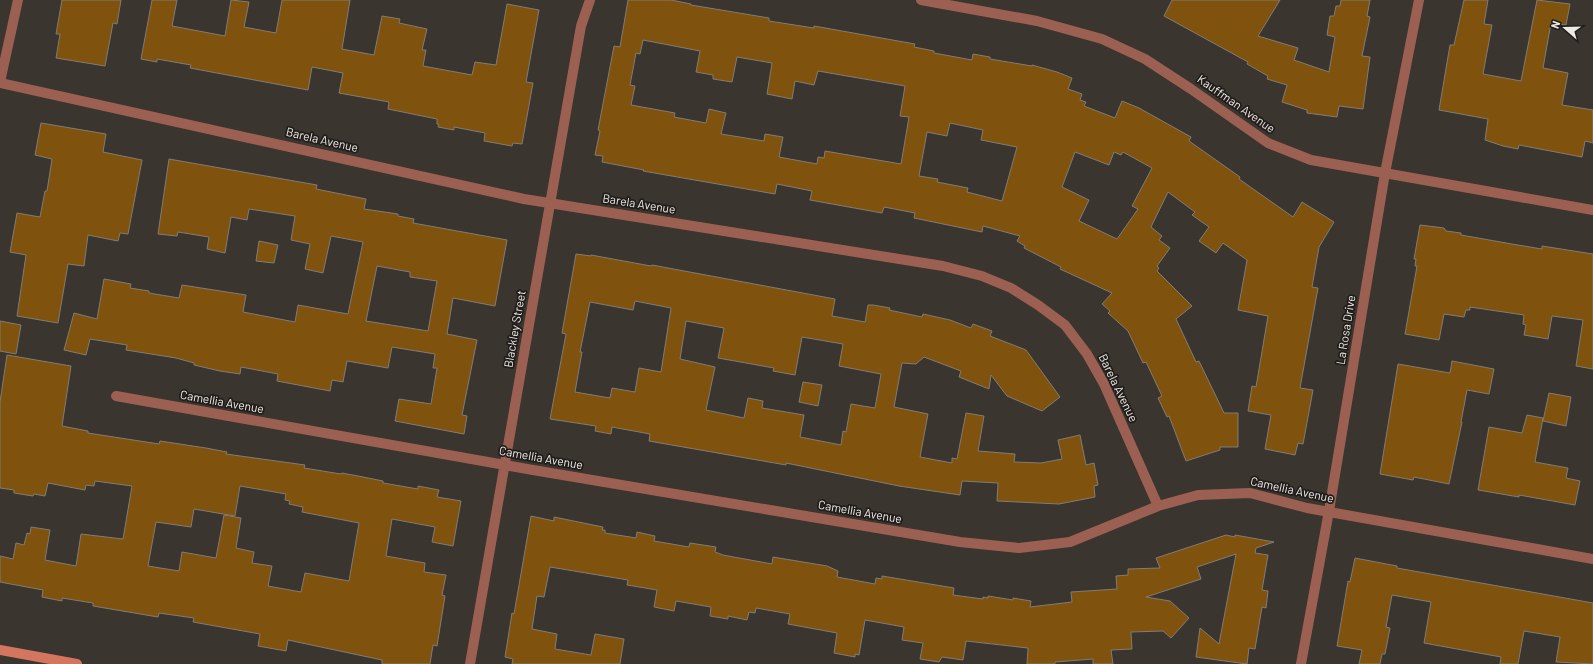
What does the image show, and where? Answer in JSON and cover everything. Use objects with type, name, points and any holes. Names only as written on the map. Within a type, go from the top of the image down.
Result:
[{"type":"main road","points":[[0,650],[77,664]]},
{"type":"street","points":[[0,82],[18,0]]},
{"type":"street","name":"Blackley Street","points":[[470,664],[581,26],[590,0]]},
{"type":"street","name":"Kauffman Avenue","points":[[922,0],[1037,21],[1102,39],[1145,59],[1268,143],[1311,160],[1593,210]]},
{"type":"street","name":"La Rosa Drive","points":[[1301,664],[1329,511],[1386,173],[1419,0]]},
{"type":"street","name":"Barela Avenue","points":[[0,82],[524,199],[942,266],[982,276],[1011,288],[1038,305],[1065,325],[1087,354],[1104,384],[1158,506]]},
{"type":"street","name":"Camellia Avenue","points":[[116,396],[504,465],[960,542],[1019,548],[1070,542],[1158,506],[1198,495],[1250,493],[1307,508],[1593,559]]},
{"type":"building","points":[[62,0],[121,0],[117,24],[113,23],[105,66],[56,58],[60,34],[56,34]]},
{"type":"building","points":[[152,0],[177,0],[172,26],[225,36],[231,0],[249,2],[244,27],[276,33],[282,0],[350,0],[342,49],[374,55],[382,16],[400,19],[399,23],[427,29],[422,50],[426,50],[423,66],[472,75],[475,62],[496,65],[507,4],[539,10],[526,82],[533,83],[522,144],[513,143],[512,146],[484,141],[485,133],[454,127],[454,130],[438,127],[439,125],[437,124],[437,119],[388,109],[389,102],[339,93],[343,73],[312,67],[308,90],[190,68],[191,65],[157,59],[157,62],[141,59]]},
{"type":"building","points":[[628,0],[671,0],[691,5],[769,18],[769,21],[814,28],[814,26],[915,44],[914,47],[934,51],[934,53],[972,60],[973,54],[990,57],[990,59],[1032,65],[1072,78],[1068,89],[1082,94],[1080,100],[1086,102],[1084,106],[1115,118],[1122,101],[1139,108],[1191,137],[1189,141],[1293,217],[1302,202],[1334,222],[1319,247],[1312,287],[1318,288],[1300,388],[1313,390],[1303,444],[1298,443],[1295,455],[1265,449],[1271,415],[1248,411],[1252,386],[1256,387],[1268,316],[1238,310],[1247,260],[1223,243],[1216,253],[1199,241],[1209,227],[1192,215],[1195,212],[1168,192],[1151,227],[1162,236],[1159,240],[1170,248],[1157,266],[1159,268],[1157,271],[1192,306],[1176,319],[1196,362],[1199,361],[1224,413],[1238,413],[1238,447],[1220,447],[1220,450],[1186,461],[1169,416],[1167,417],[1158,398],[1162,396],[1146,362],[1143,363],[1128,331],[1108,313],[1110,311],[1102,304],[1112,293],[1060,269],[1061,267],[1024,248],[1025,246],[1017,241],[1020,236],[983,226],[982,232],[914,218],[915,213],[884,207],[882,213],[810,200],[812,191],[777,184],[775,194],[643,171],[644,170],[602,162],[603,156],[595,155],[600,131],[598,130],[614,46],[620,47]],"holes":[[[643,40],[700,51],[696,72],[713,75],[713,79],[732,82],[737,57],[772,63],[767,94],[792,99],[795,81],[814,85],[818,71],[905,86],[900,116],[909,117],[901,164],[825,151],[824,158],[818,157],[817,164],[779,157],[783,137],[765,134],[764,141],[721,134],[726,113],[709,109],[706,123],[674,117],[675,113],[631,105],[635,86],[630,85],[636,53],[640,54]],[[950,123],[983,130],[981,140],[1017,147],[1002,201],[967,192],[968,188],[937,182],[938,179],[919,176],[927,132],[947,136]],[[1075,152],[1109,165],[1114,152],[1121,155],[1123,152],[1152,168],[1132,206],[1138,209],[1117,239],[1079,221],[1089,200],[1062,187]]]},
{"type":"building","points":[[1172,0],[1280,0],[1258,36],[1298,48],[1294,60],[1329,72],[1335,37],[1327,35],[1330,16],[1334,16],[1336,6],[1340,6],[1341,0],[1370,0],[1367,16],[1370,17],[1362,56],[1370,57],[1363,109],[1339,106],[1337,117],[1307,113],[1307,110],[1282,102],[1287,85],[1267,79],[1268,76],[1247,64],[1248,62],[1164,16]]},
{"type":"building","points":[[1464,0],[1488,0],[1484,24],[1492,25],[1483,74],[1521,81],[1537,0],[1570,4],[1566,25],[1551,23],[1543,68],[1568,73],[1562,105],[1593,110],[1593,143],[1585,141],[1582,157],[1519,145],[1518,149],[1503,146],[1485,140],[1488,119],[1439,110],[1450,45],[1454,45]]},
{"type":"building","points":[[41,123],[106,134],[103,152],[142,160],[128,234],[120,233],[118,241],[88,235],[84,266],[68,264],[58,323],[17,316],[26,255],[10,252],[17,213],[40,217],[45,191],[47,191],[52,159],[35,155]]},
{"type":"building","points":[[169,159],[317,185],[316,189],[366,199],[364,209],[398,214],[398,216],[414,219],[413,223],[507,240],[495,306],[453,298],[447,334],[477,340],[462,415],[467,416],[464,434],[395,421],[399,399],[431,404],[437,368],[433,368],[435,354],[392,347],[388,368],[347,361],[343,382],[332,380],[330,391],[277,381],[278,374],[241,367],[240,374],[220,371],[194,365],[194,363],[176,358],[126,350],[127,345],[90,339],[86,355],[64,350],[74,313],[97,319],[104,279],[131,284],[130,288],[149,291],[149,293],[179,298],[182,285],[246,295],[243,312],[295,322],[298,305],[348,314],[363,242],[331,236],[323,273],[305,269],[310,244],[291,240],[295,216],[249,209],[247,220],[231,217],[225,253],[207,249],[209,237],[178,232],[177,236],[158,234]],"holes":[[[377,266],[410,272],[410,277],[437,281],[428,331],[366,321]]]},
{"type":"building","points":[[1420,225],[1444,228],[1446,231],[1461,233],[1461,235],[1512,244],[1542,249],[1542,246],[1593,254],[1593,369],[1576,366],[1583,320],[1552,316],[1548,339],[1524,335],[1526,325],[1523,324],[1524,315],[1470,307],[1470,310],[1466,310],[1464,317],[1444,314],[1439,340],[1405,334],[1417,266],[1415,266],[1416,259],[1414,259]]},
{"type":"building","points":[[259,241],[278,245],[274,263],[256,261]]},
{"type":"building","points":[[576,254],[652,265],[835,299],[832,316],[865,322],[868,305],[873,305],[922,317],[923,314],[950,320],[971,328],[973,324],[992,331],[990,336],[1026,350],[1060,397],[1042,411],[1007,396],[991,375],[989,389],[959,377],[961,371],[924,357],[916,364],[902,363],[894,407],[928,414],[920,457],[952,463],[952,458],[957,459],[966,413],[984,416],[978,451],[1015,454],[1014,462],[1041,463],[1062,459],[1058,440],[1080,435],[1086,465],[1094,463],[1098,485],[1094,486],[1095,497],[1059,504],[997,501],[998,483],[962,481],[960,495],[899,486],[786,463],[786,465],[649,441],[650,434],[612,427],[611,434],[595,431],[596,426],[550,419],[566,334],[562,333]],"holes":[[[635,301],[671,308],[661,372],[639,368],[635,392],[612,388],[610,398],[575,392],[582,352],[580,352],[590,302],[633,310]],[[686,321],[724,328],[718,358],[774,368],[773,371],[795,375],[802,337],[843,344],[839,366],[881,374],[875,408],[851,404],[846,432],[843,431],[841,445],[800,437],[804,415],[762,408],[763,401],[748,398],[744,418],[706,410],[715,367],[680,359]]]},
{"type":"building","points":[[0,321],[21,325],[16,354],[0,351]]},
{"type":"building","points":[[7,355],[71,366],[62,426],[88,431],[88,433],[159,444],[160,441],[227,452],[226,454],[305,465],[304,468],[342,473],[383,481],[383,483],[418,489],[418,486],[439,490],[437,497],[461,501],[453,546],[432,542],[435,527],[392,519],[386,556],[425,563],[424,572],[446,575],[442,595],[445,596],[437,646],[433,645],[430,664],[382,664],[382,660],[288,640],[286,651],[258,646],[260,634],[193,622],[194,618],[159,613],[158,617],[93,606],[93,603],[62,598],[62,601],[42,597],[43,590],[0,582],[0,556],[13,559],[16,543],[24,545],[27,533],[30,534],[31,527],[50,530],[45,560],[76,566],[81,534],[123,539],[132,486],[95,481],[94,486],[86,485],[85,490],[48,483],[45,496],[14,493],[14,490],[0,488],[0,402]],"holes":[[[240,486],[286,494],[285,500],[290,501],[289,504],[303,507],[302,512],[359,523],[349,581],[305,573],[301,592],[268,586],[272,566],[252,563],[254,552],[236,548],[241,518],[224,515],[216,558],[182,552],[179,571],[148,566],[156,522],[191,527],[194,509],[235,516]]]},
{"type":"building","points":[[1452,361],[1494,369],[1489,394],[1467,390],[1449,484],[1414,477],[1413,480],[1380,474],[1398,364],[1450,373]]},
{"type":"building","points":[[803,382],[822,385],[818,406],[799,402]]},
{"type":"building","points":[[1549,393],[1571,397],[1566,426],[1543,421]]},
{"type":"building","points":[[1527,415],[1543,418],[1535,462],[1568,468],[1566,478],[1580,481],[1575,505],[1519,495],[1519,497],[1478,490],[1489,427],[1522,433]]},
{"type":"building","points":[[531,516],[554,521],[554,517],[603,527],[602,530],[605,530],[605,533],[636,538],[637,532],[655,536],[654,541],[689,547],[690,543],[716,547],[715,552],[723,555],[772,564],[773,557],[827,566],[838,571],[837,577],[875,584],[876,578],[882,579],[882,576],[954,588],[953,595],[983,599],[983,597],[988,598],[988,596],[1031,601],[1030,607],[1072,602],[1071,592],[1117,589],[1116,576],[1128,575],[1128,569],[1160,568],[1156,558],[1226,535],[1235,537],[1235,535],[1274,542],[1256,548],[1255,553],[1268,555],[1262,590],[1268,591],[1266,608],[1262,607],[1255,649],[1249,648],[1247,664],[1196,657],[1200,628],[1219,644],[1236,554],[1197,567],[1201,579],[1146,597],[1170,601],[1189,618],[1171,638],[1163,631],[1131,632],[1132,649],[1111,650],[1113,664],[1093,664],[1093,659],[1055,662],[1055,664],[1027,664],[1028,648],[966,641],[963,660],[942,657],[939,662],[920,659],[923,643],[902,640],[904,627],[865,620],[859,655],[855,654],[855,657],[834,653],[837,633],[788,624],[790,614],[756,608],[755,613],[749,612],[747,620],[728,616],[728,619],[710,616],[711,607],[676,601],[674,611],[654,607],[657,590],[627,585],[628,580],[550,567],[544,597],[537,596],[532,629],[557,634],[555,649],[591,655],[595,634],[624,639],[620,664],[512,664],[513,659],[505,657]]},
{"type":"building","points":[[1355,558],[1397,566],[1397,568],[1593,603],[1593,664],[1556,662],[1560,637],[1524,631],[1518,664],[1500,664],[1501,657],[1424,643],[1431,602],[1392,595],[1386,627],[1390,628],[1385,654],[1382,654],[1380,664],[1359,664],[1362,650],[1337,646],[1348,581],[1350,582]]}]
